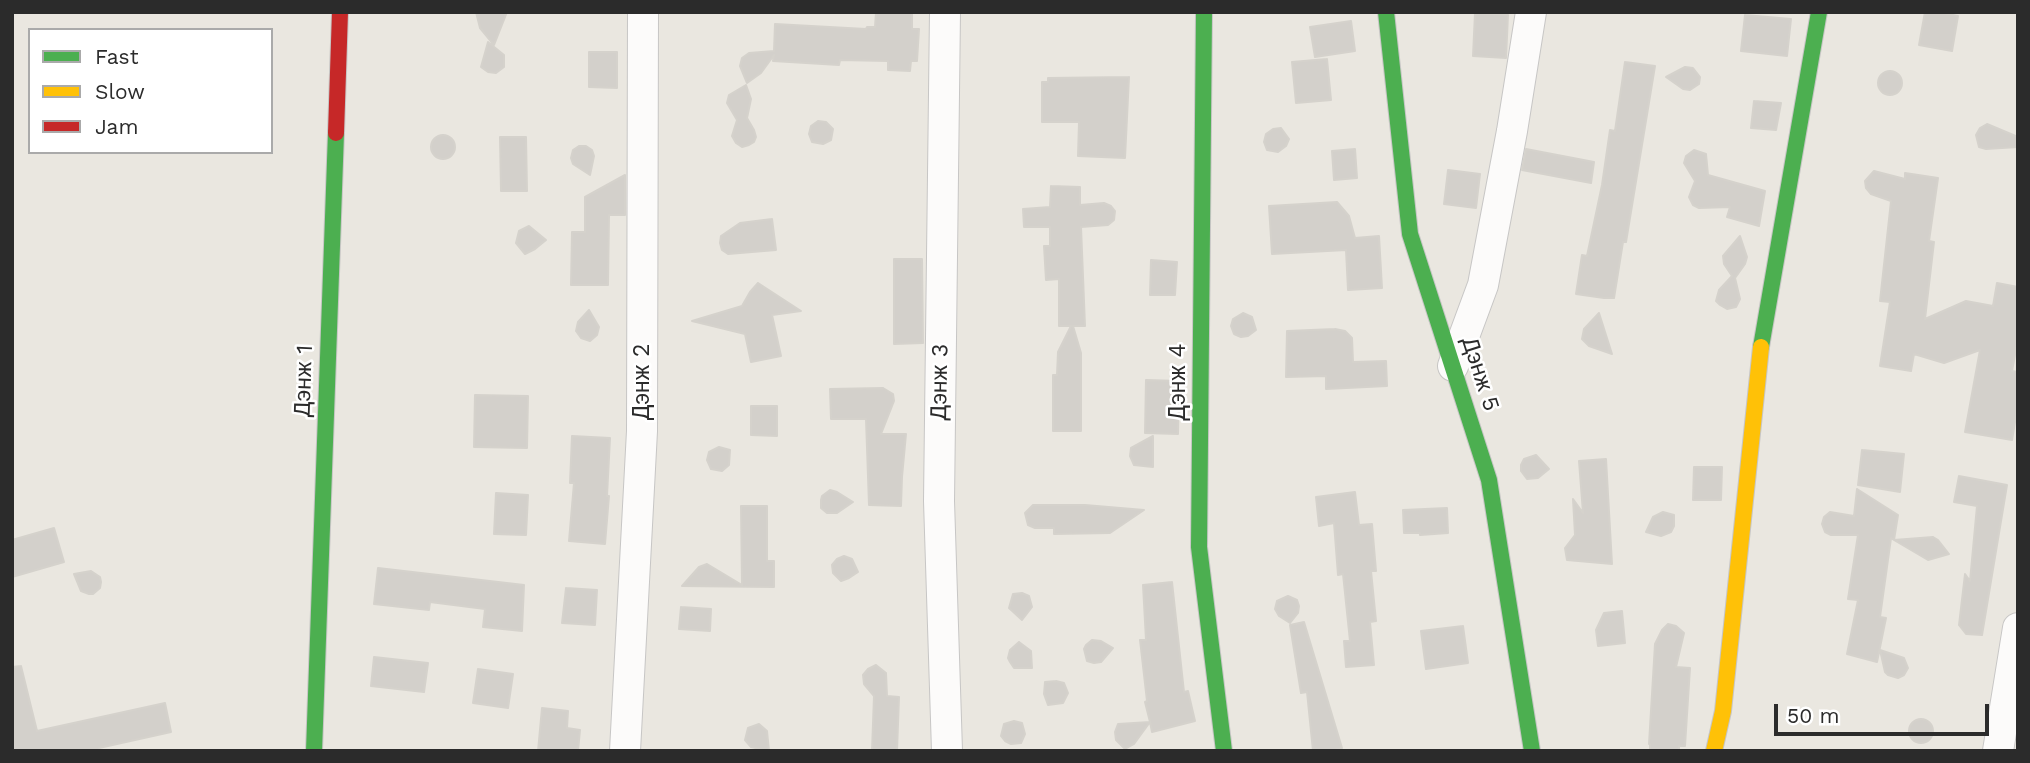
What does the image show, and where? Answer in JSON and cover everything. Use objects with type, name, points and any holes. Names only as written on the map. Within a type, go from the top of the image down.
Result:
[{"type":"street","name":"Дэнж 1","points":[[314,751],[340,12]]},
{"type":"street","name":"Дэнж 2","points":[[625,751],[642,431],[643,12]]},
{"type":"street","name":"Дэнж 3","points":[[945,12],[939,501],[947,751]]},
{"type":"street","name":"Дэнж 4","points":[[1204,12],[1199,547],[1224,751]]},
{"type":"street","name":"Дэнж 5","points":[[1386,12],[1410,234],[1489,480],[1532,751]]},
{"type":"street","points":[[1453,366],[1483,285],[1531,12]]},
{"type":"street","points":[[1714,751],[1723,710],[1763,328],[1819,12]]},
{"type":"street","points":[[1998,751],[2018,628]]},
{"type":"building","points":[[476,12],[507,12],[494,45],[480,28]]},
{"type":"building","points":[[876,12],[912,12],[912,29],[919,29],[917,61],[911,61],[910,71],[888,70],[888,61],[840,60],[839,65],[773,61],[774,55],[761,73],[747,83],[740,66],[742,58],[749,53],[774,51],[775,24],[866,29],[875,27]]},
{"type":"building","points":[[1925,12],[1958,16],[1952,51],[1919,45]]},
{"type":"building","points":[[1475,13],[1508,15],[1506,58],[1473,56]]},
{"type":"building","points":[[1745,15],[1791,19],[1787,56],[1741,51]]},
{"type":"building","points":[[1351,21],[1355,51],[1315,57],[1310,27]]},
{"type":"building","points":[[488,42],[504,55],[504,67],[496,73],[481,67]]},
{"type":"building","points":[[589,52],[617,52],[617,88],[589,87]]},
{"type":"building","points":[[1327,59],[1331,100],[1296,103],[1292,62]]},
{"type":"building","points":[[1625,62],[1655,66],[1626,242],[1623,242],[1614,298],[1576,294],[1582,255],[1587,256],[1602,185],[1610,130],[1615,131]]},
{"type":"building","points":[[1685,67],[1693,68],[1700,77],[1699,84],[1690,90],[1683,89],[1666,77]]},
{"type":"building","points":[[1890,71],[1901,78],[1902,83],[1895,94],[1890,95],[1879,88],[1878,83],[1885,72]]},
{"type":"building","points":[[1129,77],[1125,158],[1078,156],[1079,122],[1042,122],[1042,82],[1048,82],[1048,78]]},
{"type":"building","points":[[746,85],[751,99],[747,118],[756,137],[754,142],[742,147],[732,136],[737,120],[727,103],[729,95]]},
{"type":"building","points":[[1754,101],[1781,103],[1776,130],[1751,128]]},
{"type":"building","points":[[818,121],[826,122],[833,129],[831,140],[823,144],[812,142],[809,134],[811,126]]},
{"type":"building","points":[[1987,124],[2018,137],[2018,147],[1979,147],[1976,135],[1980,128]]},
{"type":"building","points":[[1281,128],[1289,139],[1286,146],[1278,152],[1267,150],[1264,142],[1266,134]]},
{"type":"building","points":[[443,135],[454,142],[455,147],[448,158],[443,159],[432,152],[431,147],[438,136]]},
{"type":"building","points":[[500,137],[526,137],[527,191],[501,191]]},
{"type":"building","points":[[579,146],[592,150],[594,156],[590,175],[573,164],[573,150]]},
{"type":"building","points":[[1355,149],[1357,178],[1334,180],[1332,151]]},
{"type":"building","points":[[1526,149],[1594,162],[1591,183],[1522,170]]},
{"type":"building","points":[[1694,150],[1706,154],[1708,175],[1765,191],[1759,226],[1727,217],[1730,207],[1699,208],[1693,205],[1689,197],[1695,181],[1684,163],[1686,156]]},
{"type":"building","points":[[1448,170],[1480,174],[1476,208],[1444,204]]},
{"type":"building","points":[[1874,171],[1905,179],[1905,173],[1938,178],[1929,241],[1934,242],[1925,319],[1966,301],[1993,306],[1997,283],[2018,287],[2018,339],[2012,371],[2018,372],[2018,404],[2012,440],[1965,432],[1980,350],[1944,363],[1914,354],[1911,371],[1880,366],[1890,302],[1880,301],[1891,201],[1871,194],[1866,188],[1865,181]]},
{"type":"building","points":[[625,175],[625,215],[609,215],[608,285],[571,285],[572,232],[585,232],[585,197]]},
{"type":"building","points":[[1051,186],[1080,187],[1080,205],[1104,203],[1115,211],[1114,220],[1108,225],[1081,227],[1085,326],[1073,326],[1081,353],[1081,431],[1053,431],[1053,375],[1057,375],[1058,352],[1071,326],[1059,326],[1059,279],[1046,280],[1044,246],[1050,246],[1050,227],[1024,227],[1023,209],[1050,207]]},
{"type":"building","points":[[1337,202],[1349,216],[1355,238],[1379,236],[1382,288],[1348,290],[1346,250],[1272,254],[1269,206]]},
{"type":"building","points":[[772,219],[776,250],[728,254],[722,250],[721,236],[740,223]]},
{"type":"building","points":[[529,226],[546,240],[525,254],[516,243],[519,231]]},
{"type":"building","points":[[1740,236],[1747,257],[1735,278],[1740,299],[1736,307],[1727,309],[1716,301],[1719,290],[1732,276],[1724,264],[1723,256]]},
{"type":"building","points":[[894,259],[922,259],[923,343],[894,344]]},
{"type":"building","points":[[1151,260],[1177,262],[1175,295],[1150,295]]},
{"type":"building","points":[[758,283],[801,311],[772,315],[781,356],[751,362],[745,334],[692,321],[742,306]]},
{"type":"building","points":[[589,310],[599,327],[597,335],[590,341],[581,338],[576,331],[578,322]]},
{"type":"building","points":[[1243,313],[1252,317],[1256,330],[1241,337],[1234,334],[1231,326],[1233,319]]},
{"type":"building","points":[[1599,313],[1612,354],[1589,346],[1582,339],[1584,329]]},
{"type":"building","points":[[1287,331],[1345,331],[1352,338],[1353,362],[1386,361],[1387,386],[1326,389],[1326,376],[1286,377]]},
{"type":"building","points":[[1146,380],[1179,381],[1178,434],[1145,433]]},
{"type":"building","points":[[883,388],[893,394],[894,401],[881,434],[906,434],[901,506],[869,505],[866,419],[831,419],[830,389]]},
{"type":"building","points":[[475,395],[528,396],[527,448],[474,447]]},
{"type":"building","points":[[751,406],[777,406],[777,436],[751,435]]},
{"type":"building","points":[[572,436],[610,438],[605,544],[569,541],[574,483],[570,483]]},
{"type":"building","points":[[1153,436],[1153,467],[1134,465],[1130,456],[1131,448]]},
{"type":"building","points":[[719,447],[730,450],[729,465],[722,471],[711,469],[707,460],[709,452]]},
{"type":"building","points":[[1862,450],[1904,454],[1900,492],[1858,485]]},
{"type":"building","points":[[1536,455],[1549,469],[1538,478],[1527,479],[1521,471],[1521,465],[1524,459]]},
{"type":"building","points":[[1606,459],[1612,564],[1567,560],[1565,548],[1575,535],[1573,499],[1583,513],[1579,461]]},
{"type":"building","points":[[1694,467],[1722,467],[1721,500],[1693,500]]},
{"type":"building","points":[[1959,476],[2007,485],[1982,635],[1966,634],[1959,625],[1965,574],[1970,581],[1977,506],[1954,502]]},
{"type":"building","points":[[1857,489],[1898,515],[1894,540],[1891,538],[1880,617],[1886,618],[1877,662],[1847,654],[1858,600],[1848,599],[1858,535],[1831,535],[1825,532],[1822,524],[1824,517],[1830,512],[1854,516]]},
{"type":"building","points":[[830,490],[853,502],[837,513],[827,513],[821,508],[821,500]]},
{"type":"building","points":[[1355,492],[1359,525],[1372,524],[1376,571],[1371,571],[1376,621],[1370,622],[1374,665],[1346,667],[1344,641],[1350,641],[1343,574],[1338,575],[1334,523],[1319,526],[1316,497]]},
{"type":"building","points":[[496,493],[528,495],[526,535],[494,534]]},
{"type":"building","points":[[1033,505],[1085,505],[1144,510],[1110,533],[1054,534],[1054,528],[1035,528],[1028,525],[1025,513]]},
{"type":"building","points":[[741,506],[767,506],[767,561],[774,561],[774,587],[682,586],[699,567],[707,564],[742,585]]},
{"type":"building","points":[[1447,508],[1448,533],[1404,533],[1403,510]]},
{"type":"building","points":[[1663,512],[1674,515],[1671,532],[1661,536],[1646,532],[1653,517]]},
{"type":"building","points":[[54,528],[64,562],[12,577],[12,540]]},
{"type":"building","points":[[1933,537],[1949,554],[1928,560],[1894,540]]},
{"type":"building","points":[[844,556],[852,559],[858,572],[841,581],[833,573],[832,565]]},
{"type":"building","points":[[378,568],[524,585],[522,631],[483,627],[485,609],[430,602],[429,610],[374,604]]},
{"type":"building","points":[[91,571],[100,577],[101,582],[100,588],[89,594],[81,591],[74,574]]},
{"type":"building","points":[[1172,582],[1184,692],[1188,691],[1195,721],[1152,732],[1145,702],[1140,640],[1146,640],[1143,585]]},
{"type":"building","points":[[566,588],[597,590],[595,625],[562,623]]},
{"type":"building","points":[[1022,593],[1029,596],[1032,607],[1022,620],[1009,608],[1013,594]]},
{"type":"building","points":[[1288,596],[1297,600],[1299,606],[1298,613],[1290,623],[1279,616],[1275,609],[1277,601]]},
{"type":"building","points":[[681,607],[711,609],[710,631],[679,629]]},
{"type":"building","points":[[1622,611],[1625,643],[1598,646],[1596,630],[1604,613]]},
{"type":"building","points":[[1304,622],[1342,748],[1337,749],[1338,751],[1313,751],[1307,692],[1301,693],[1290,625]]},
{"type":"building","points":[[1668,624],[1676,626],[1684,633],[1676,667],[1690,668],[1685,746],[1679,746],[1679,751],[1650,751],[1655,644]]},
{"type":"building","points":[[1463,626],[1468,663],[1426,669],[1421,631]]},
{"type":"building","points":[[1092,640],[1101,641],[1113,648],[1101,662],[1087,661],[1084,649]]},
{"type":"building","points":[[1019,642],[1031,651],[1032,668],[1014,668],[1008,658],[1010,650]]},
{"type":"building","points":[[1880,650],[1904,658],[1908,668],[1904,675],[1898,678],[1885,672]]},
{"type":"building","points":[[374,657],[428,663],[424,692],[371,686]]},
{"type":"building","points":[[876,665],[886,673],[887,696],[899,697],[897,751],[872,751],[874,696],[864,684],[863,675]]},
{"type":"building","points":[[21,666],[37,731],[165,703],[171,732],[99,748],[100,751],[12,751],[12,667]]},
{"type":"building","points":[[478,669],[513,674],[508,708],[473,703]]},
{"type":"building","points":[[1045,682],[1064,683],[1068,693],[1063,703],[1048,705],[1044,694]]},
{"type":"building","points":[[542,708],[568,711],[567,728],[580,730],[578,751],[538,751]]},
{"type":"building","points":[[1921,719],[1929,723],[1933,731],[1929,739],[1921,743],[1913,739],[1909,731],[1913,723]]},
{"type":"building","points":[[1014,721],[1022,723],[1025,734],[1021,743],[1011,744],[1001,736],[1004,724]]},
{"type":"building","points":[[1150,722],[1134,744],[1125,749],[1116,740],[1118,724]]},
{"type":"building","points":[[759,724],[767,731],[769,751],[751,747],[745,740],[748,728]]},
{"type":"traffic: fast","points":[[1204,12],[1199,547],[1224,751]]},
{"type":"traffic: fast","points":[[1386,12],[1410,234],[1489,480],[1532,751]]},
{"type":"traffic: fast","points":[[1761,347],[1819,12]]},
{"type":"traffic: fast","points":[[314,751],[336,133]]},
{"type":"traffic: slow","points":[[1714,751],[1723,711],[1761,347]]},
{"type":"traffic: jam","points":[[336,133],[340,12]]}]
